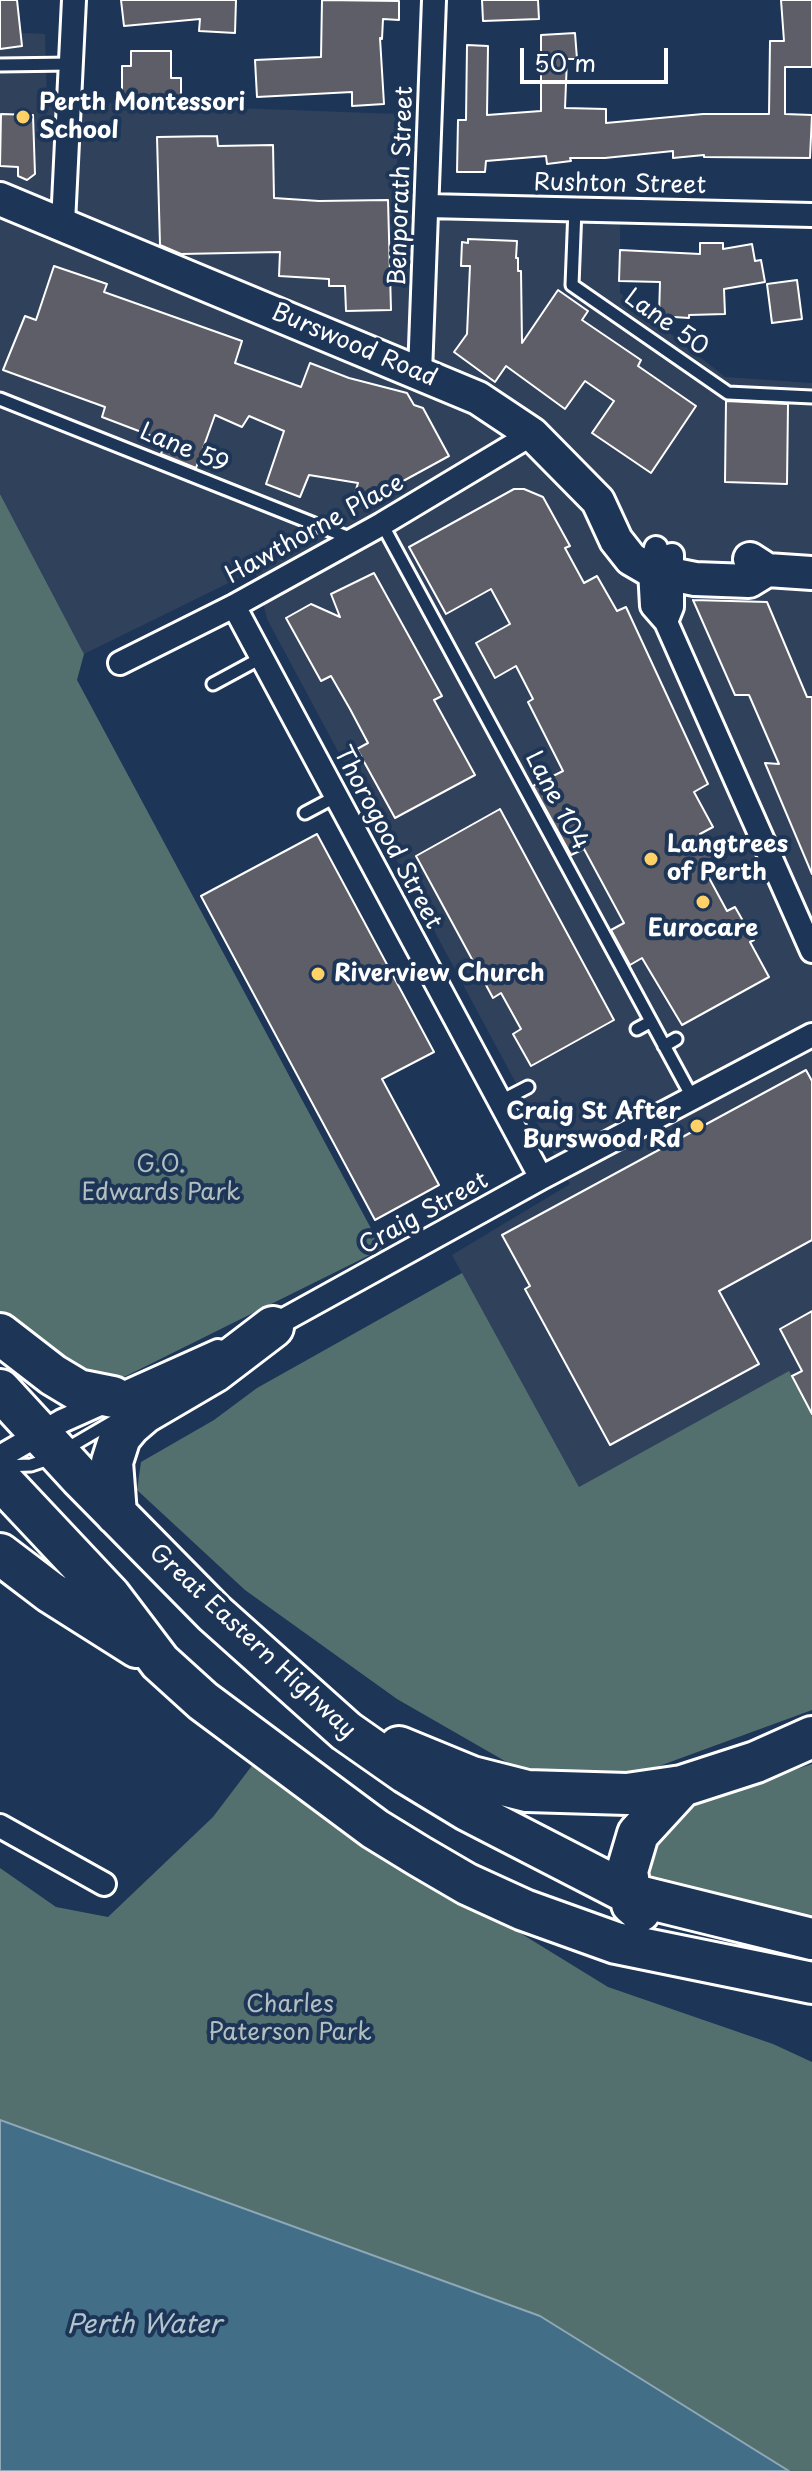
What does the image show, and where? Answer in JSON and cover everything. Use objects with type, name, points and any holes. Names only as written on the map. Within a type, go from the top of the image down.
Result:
[{"type":"highway","points":[[116,1514],[112,1462],[120,1437],[130,1425],[144,1413],[214,1372],[273,1327]]},
{"type":"highway","points":[[0,1334],[78,1390],[113,1397]]},
{"type":"highway","points":[[18,1455],[110,1596],[160,1662]]},
{"type":"highway","name":"Great Eastern Highway","points":[[18,1455],[116,1514],[214,1613],[346,1731],[406,1773],[467,1810],[630,1894],[812,1939]]},
{"type":"highway","points":[[0,1554],[50,1592],[160,1662],[203,1701],[375,1829],[467,1884],[524,1910],[616,1943],[812,2005]]},
{"type":"highway","points":[[346,1731],[417,1753],[472,1777],[527,1791],[627,1794],[682,1786],[756,1762],[812,1737]]},
{"type":"highway","points":[[682,1786],[638,1834],[627,1871],[632,1904],[660,1930],[735,1967]]},
{"type":"highway","points":[[616,1943],[812,1983]]},
{"type":"main road","name":"Burswood Road","points":[[0,199],[478,398],[532,434],[598,501],[617,513],[663,562]]},
{"type":"main road","points":[[663,562],[749,581],[767,570],[812,573]]},
{"type":"street","points":[[63,223],[74,0]]},
{"type":"street","name":"Benporath Street","points":[[420,373],[434,0]]},
{"type":"street","name":"Rushton Street","points":[[427,206],[812,215]]},
{"type":"street","name":"Hawthorne Place","points":[[120,663],[234,606],[382,524],[532,434]]},
{"type":"street","points":[[663,562],[672,607],[666,622],[811,946]]},
{"type":"street","name":"Thorogood Street","points":[[234,606],[541,1178]]},
{"type":"street","name":"Craig Street","points":[[18,1455],[113,1397],[273,1327],[541,1178],[812,1035]]},
{"type":"street","points":[[0,1826],[104,1884]]},
{"type":"lane","points":[[0,65],[71,64]]},
{"type":"lane","name":"Lane 50","points":[[575,209],[572,285],[728,393],[812,397]]},
{"type":"lane","name":"Lane 59","points":[[0,399],[353,539]]},
{"type":"lane","name":"Lane 104","points":[[382,524],[692,1097]]},
{"type":"lane","points":[[213,684],[261,658]]},
{"type":"lane","points":[[305,813],[335,797]]},
{"type":"lane","points":[[637,1029],[650,1022]]},
{"type":"lane","points":[[664,1046],[676,1039]]},
{"type":"lane","points":[[499,1102],[528,1087]]},
{"type":"lane","name":"Craig Street","points":[[18,1455],[273,1327]]},
{"type":"shaded area","points":[[0,32],[45,34],[47,101],[398,114],[396,210],[620,219],[620,293],[725,377],[812,383],[812,1414],[788,1372],[579,1487],[452,1255],[570,1184],[267,619],[255,570],[84,654],[0,494]]},
{"type":"green space","name":"G.O. Edwards Park","points":[[0,494],[84,654],[77,680],[382,1249],[116,1381],[92,1383],[0,1319]]},
{"type":"green space","points":[[462,1273],[579,1487],[789,1371],[812,1414],[812,1710],[632,1776],[524,1772],[397,1699],[245,1590],[137,1490],[141,1462],[214,1420],[257,1388]]},
{"type":"green space","name":"Charles Paterson Park","points":[[257,1759],[499,1920],[608,1987],[773,2044],[812,2062],[812,2471],[788,2471],[540,2316],[0,2120],[0,1868],[56,1907],[108,1917],[213,1817]]},
{"type":"green space","points":[[812,1764],[812,1915],[647,1876],[654,1849],[673,1823],[703,1800]]},
{"type":"water","name":"Perth Water","points":[[0,2120],[540,2316],[789,2471],[0,2471]]},
{"type":"building","points":[[0,0],[17,0],[22,46],[0,49]]},
{"type":"building","points":[[121,0],[236,0],[235,33],[199,31],[200,19],[124,26]]},
{"type":"building","points":[[322,0],[399,1],[399,20],[383,19],[380,38],[384,104],[352,106],[352,92],[257,97],[255,60],[321,57]]},
{"type":"building","points":[[482,0],[538,0],[539,19],[483,21]]},
{"type":"building","points":[[781,0],[812,0],[812,67],[785,67],[785,114],[812,115],[810,158],[704,155],[673,158],[673,151],[570,158],[571,161],[547,164],[546,156],[486,161],[485,172],[457,172],[458,120],[466,120],[467,45],[488,46],[487,115],[541,111],[541,35],[575,33],[577,59],[567,59],[565,108],[606,109],[606,123],[703,114],[769,114],[770,41],[784,41]]},
{"type":"building","points":[[131,51],[171,51],[171,78],[181,78],[181,98],[122,98],[122,66],[131,66]]},
{"type":"building","points":[[1,114],[33,115],[35,174],[27,180],[18,176],[18,167],[0,166]]},
{"type":"building","points":[[217,136],[218,146],[273,145],[274,198],[388,200],[391,310],[346,311],[345,286],[329,286],[329,279],[279,276],[280,252],[181,254],[160,245],[157,137]]},
{"type":"building","points":[[468,239],[517,241],[516,258],[518,271],[521,271],[522,343],[558,290],[588,311],[582,320],[641,360],[638,366],[696,406],[651,473],[592,433],[614,401],[585,381],[565,409],[506,366],[495,382],[454,352],[467,334],[470,266],[461,266],[462,242],[468,243]]},
{"type":"building","points":[[700,243],[723,243],[723,249],[752,244],[755,261],[761,260],[765,282],[724,289],[725,314],[689,315],[689,318],[659,316],[660,282],[619,281],[620,250],[700,254]]},
{"type":"building","points":[[54,266],[107,284],[104,292],[242,341],[235,363],[301,387],[310,363],[349,378],[407,393],[414,405],[423,408],[449,456],[350,510],[358,483],[309,475],[300,497],[266,484],[284,431],[249,416],[242,427],[215,415],[196,468],[161,454],[165,441],[102,417],[105,407],[3,370],[25,316],[36,320]]},
{"type":"building","points":[[797,280],[802,319],[772,323],[767,284]]},
{"type":"building","points":[[726,401],[788,404],[787,484],[725,482]]},
{"type":"building","points":[[514,489],[524,489],[543,497],[570,546],[565,548],[584,583],[597,576],[617,611],[626,607],[708,784],[694,792],[713,827],[700,834],[719,870],[708,876],[727,911],[735,907],[754,940],[750,942],[769,977],[682,1025],[642,958],[630,965],[611,930],[624,923],[584,849],[571,855],[533,786],[563,771],[528,702],[533,699],[516,666],[495,678],[476,643],[510,624],[491,589],[446,614],[409,547]]},
{"type":"building","points":[[374,573],[442,696],[434,700],[475,775],[395,818],[357,749],[368,743],[350,709],[331,676],[321,681],[286,618],[311,604],[340,617],[331,594]]},
{"type":"building","points":[[693,600],[767,602],[807,697],[812,697],[812,874],[765,763],[779,764],[749,695],[735,695]]},
{"type":"building","points":[[500,809],[614,1020],[531,1066],[513,1034],[521,1029],[501,993],[493,998],[416,856]]},
{"type":"building","name":"Riverview Church","points":[[317,834],[434,1052],[382,1079],[439,1185],[375,1220],[201,896]]},
{"type":"building","points":[[806,1070],[812,1081],[812,1240],[719,1291],[759,1364],[610,1445],[525,1289],[530,1286],[502,1235]]},
{"type":"building","points":[[812,1311],[812,1414],[792,1376],[802,1371],[780,1329]]},
{"type":"place","name":"Perth Montessori School","points":[[23,117]]},
{"type":"place","name":"Langtrees of Perth","points":[[651,859]]},
{"type":"place","name":"Eurocare","points":[[703,902]]},
{"type":"place","name":"Riverview Church","points":[[318,974]]},
{"type":"place","name":"Craig St After Burswood Rd","points":[[697,1126]]}]
